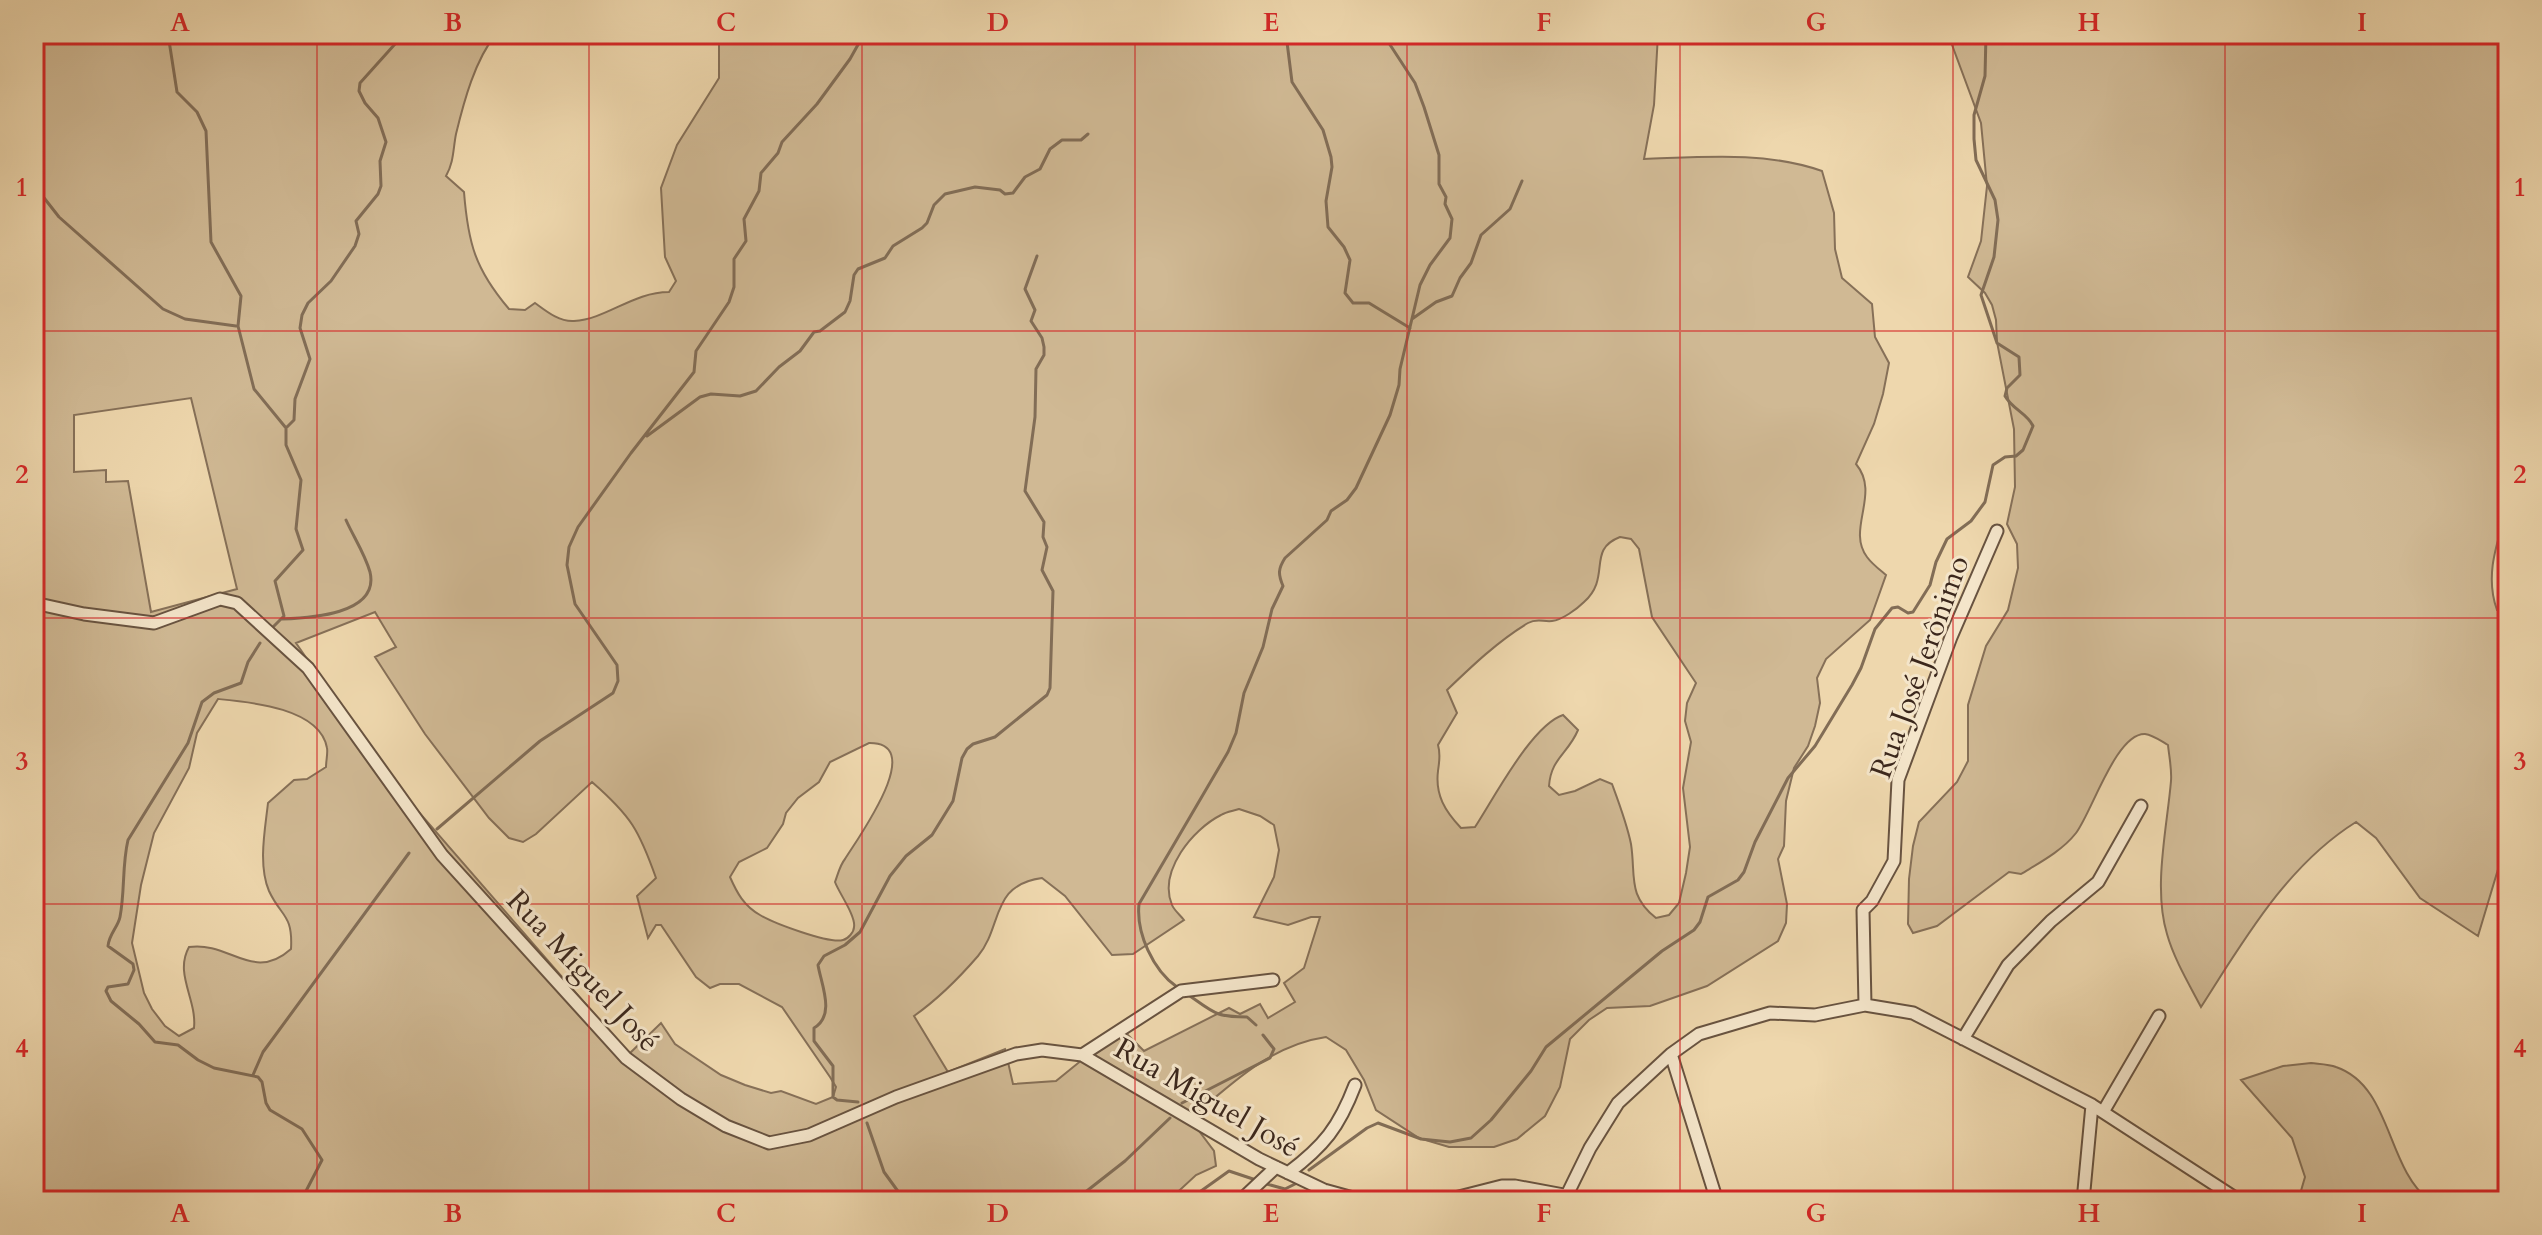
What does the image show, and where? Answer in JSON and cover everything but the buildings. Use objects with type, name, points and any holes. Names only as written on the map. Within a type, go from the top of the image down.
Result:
[{"type":"street","name":"Rua José Jerônimo","points":[[1865,1005],[1863,910],[1872,901],[1894,861],[1898,780],[1951,637],[1997,531]]},
{"type":"street","name":"Rua Miguel José","points":[[34,603],[84,614],[154,623],[220,599],[237,603],[308,668],[442,855],[626,1058],[681,1099],[726,1126],[769,1143],[809,1135],[896,1097],[1016,1054],[1042,1050],[1082,1055],[1276,1167],[1324,1190],[1359,1200]]},
{"type":"street","points":[[1963,1039],[2008,965],[2051,921],[2098,882],[2141,806]]},
{"type":"street","points":[[1082,1055],[1181,991],[1273,980]]},
{"type":"street","points":[[1565,1199],[1590,1148],[1618,1103],[1671,1054],[1699,1034],[1770,1013],[1815,1015],[1865,1005],[1913,1013],[2092,1105],[2240,1201]]},
{"type":"street","points":[[2103,1112],[2159,1016]]},
{"type":"street","points":[[1671,1054],[1717,1201]]},
{"type":"street","points":[[1288,1173],[1315,1153],[1343,1118],[1355,1085]]},
{"type":"street","points":[[2083,1201],[2092,1105]]},
{"type":"street","points":[[1240,1201],[1276,1167]]},
{"type":"street","points":[[1443,1201],[1502,1186],[1515,1186],[1565,1199],[1596,1201]]},
{"type":"shaded area","points":[[34,34],[496,34],[471,81],[446,176],[464,192],[475,255],[497,295],[509,309],[525,310],[535,303],[568,321],[598,316],[644,296],[669,292],[676,281],[665,257],[661,188],[677,145],[719,78],[719,40],[722,34],[1658,34],[1654,105],[1644,159],[1756,158],[1822,171],[1834,213],[1835,249],[1842,278],[1872,304],[1875,337],[1889,363],[1874,424],[1856,464],[1863,475],[1865,487],[1860,535],[1862,546],[1869,560],[1886,575],[1870,620],[1826,659],[1817,678],[1820,703],[1808,746],[1794,768],[1786,801],[1784,846],[1778,859],[1787,904],[1786,923],[1778,941],[1707,986],[1650,1006],[1607,1008],[1589,1020],[1570,1039],[1560,1087],[1545,1116],[1517,1139],[1494,1147],[1449,1147],[1419,1138],[1376,1110],[1364,1080],[1346,1050],[1326,1037],[1306,1041],[1270,1057],[1237,1079],[1190,1119],[1214,1151],[1216,1166],[1196,1175],[1168,1201],[34,1201]],"holes":[[[191,398],[237,589],[151,612],[128,481],[106,482],[106,470],[74,472],[74,415]],[[1620,537],[1631,539],[1639,549],[1652,617],[1696,683],[1687,703],[1685,721],[1691,742],[1683,788],[1690,847],[1686,873],[1679,903],[1669,915],[1656,918],[1641,901],[1634,884],[1629,836],[1612,784],[1600,779],[1559,795],[1549,786],[1556,762],[1578,730],[1563,715],[1551,721],[1527,747],[1475,827],[1461,828],[1446,809],[1438,788],[1438,745],[1457,713],[1447,690],[1496,646],[1528,623],[1556,620],[1581,605],[1597,583],[1604,549]],[[375,612],[396,647],[375,657],[425,734],[489,818],[509,838],[523,842],[536,834],[592,782],[632,825],[656,878],[637,896],[648,938],[656,925],[661,925],[696,977],[710,988],[720,984],[739,984],[782,1007],[836,1087],[833,1097],[816,1104],[781,1091],[771,1093],[721,1075],[675,1044],[661,1023],[629,1054],[390,779],[296,643]],[[218,699],[265,705],[298,716],[312,724],[322,735],[327,748],[326,767],[307,779],[294,780],[268,803],[264,870],[273,900],[288,922],[291,949],[277,958],[253,962],[217,950],[189,947],[184,967],[194,1028],[179,1036],[165,1026],[152,1009],[144,993],[132,943],[141,885],[154,833],[189,768],[197,733]],[[869,743],[885,747],[892,758],[891,774],[884,793],[842,864],[835,882],[854,922],[852,933],[843,940],[814,936],[760,915],[742,899],[730,877],[739,862],[767,848],[783,824],[786,813],[798,798],[819,782],[830,762]],[[1239,809],[1274,825],[1279,850],[1274,877],[1254,917],[1288,925],[1320,917],[1304,968],[1284,983],[1295,1002],[1268,1018],[1260,1004],[1240,1014],[1229,1008],[1144,1051],[1127,1034],[1088,1055],[1056,1081],[1013,1084],[1005,1049],[948,1072],[914,1016],[948,988],[978,956],[1005,898],[1014,889],[1025,882],[1042,878],[1065,896],[1112,955],[1133,954],[1184,920],[1173,907],[1169,892],[1174,865],[1200,830],[1221,815]]]},
{"type":"shaded area","points":[[1948,34],[2508,34],[2508,505],[2494,558],[2492,583],[2497,610],[2508,611],[2508,836],[2478,936],[2420,898],[2376,838],[2356,822],[2331,840],[2288,882],[2251,930],[2201,1007],[2174,953],[2163,916],[2162,858],[2171,776],[2168,745],[2145,734],[2134,737],[2124,746],[2076,833],[2064,845],[2021,874],[2009,872],[1937,926],[1913,933],[1908,924],[1909,879],[1919,822],[1957,782],[1968,761],[1968,705],[1986,646],[2008,610],[2018,568],[2017,544],[2007,524],[2015,487],[2014,429],[1997,342],[1996,320],[1985,293],[1968,277],[1981,241],[1987,186],[1981,123]]},
{"type":"shaded area","points":[[2311,1063],[2336,1067],[2354,1077],[2368,1091],[2405,1169],[2416,1187],[2430,1201],[2298,1201],[2305,1177],[2292,1138],[2241,1080],[2283,1066]]},
{"type":"waterway","points":[[168,34],[177,92],[197,112],[206,131],[211,242],[241,296],[238,326],[254,389],[286,428],[286,445],[301,480],[296,529],[303,550],[275,581],[284,616],[273,627]]},
{"type":"waterway","points":[[286,428],[294,420],[295,399],[310,359],[300,328],[302,315],[308,303],[331,281],[355,246],[359,234],[356,221],[381,186],[380,161],[386,142],[378,118],[359,91],[360,83],[404,34]]},
{"type":"waterway","points":[[437,829],[540,741],[613,693],[618,681],[617,665],[575,604],[567,565],[569,547],[578,527],[694,372],[696,351],[729,302],[734,287],[734,259],[746,241],[744,219],[759,191],[761,173],[778,153],[782,142],[817,104],[864,34]]},
{"type":"waterway","points":[[1286,34],[1292,82],[1323,130],[1331,157],[1326,201],[1328,227],[1350,260],[1345,293],[1353,303],[1369,303],[1410,328]]},
{"type":"waterway","points":[[1177,987],[1168,980],[1148,950],[1140,927],[1139,904],[1228,752],[1236,733],[1244,693],[1263,647],[1272,609],[1283,586],[1280,572],[1285,558],[1327,520],[1331,511],[1347,500],[1356,488],[1390,415],[1420,285],[1450,238],[1452,219],[1439,184],[1439,155],[1424,107],[1415,83],[1383,34]]},
{"type":"waterway","points":[[1309,1170],[1378,1123],[1421,1139],[1450,1142],[1471,1138],[1491,1120],[1531,1071],[1546,1047],[1662,951],[1694,930],[1708,897],[1738,880],[1744,872],[1755,842],[1788,778],[1815,746],[1852,685],[1875,629],[1892,608],[1913,612],[1930,585],[1947,539],[1971,521],[1985,502],[1993,465],[2023,450],[2033,426],[2005,396],[2007,388],[2020,375],[2019,357],[1997,343],[1981,295],[1994,257],[1998,220],[1995,200],[1976,160],[1974,139],[1974,115],[1985,76],[1986,34]]},
{"type":"waterway","points":[[647,436],[700,397],[711,394],[740,396],[756,391],[800,351],[814,332],[820,331],[845,312],[858,269],[885,258],[893,246],[922,228],[934,205],[945,194],[975,187],[1013,193],[1025,177],[1040,169],[1050,149],[1062,140],[1081,140],[1088,134]]},
{"type":"waterway","points":[[1412,319],[1436,302],[1452,296],[1471,263],[1481,235],[1510,209],[1522,181]]},
{"type":"waterway","points":[[34,185],[59,217],[163,309],[185,319],[236,326]]},
{"type":"waterway","points":[[858,1102],[833,1097],[833,1066],[814,1041],[814,1028],[821,1022],[826,1007],[818,965],[824,956],[845,945],[860,932],[890,876],[906,856],[932,835],[953,801],[962,758],[967,749],[995,737],[1047,695],[1050,688],[1053,591],[1042,570],[1047,547],[1043,537],[1044,522],[1025,491],[1035,417],[1036,369],[1044,355],[1042,338],[1031,321],[1035,310],[1025,289],[1037,256]]},
{"type":"waterway","points":[[282,619],[340,611],[364,597],[370,586],[370,572],[346,520]]},
{"type":"waterway","points":[[260,643],[248,662],[241,683],[214,693],[202,702],[188,743],[128,840],[120,917],[108,946],[133,964],[134,970],[128,984],[108,987],[106,991],[111,1001],[155,1042],[178,1045],[214,1068],[258,1077],[270,1110],[302,1129],[322,1160],[305,1193],[305,1201]]},
{"type":"waterway","points":[[253,1075],[263,1052],[409,853]]},
{"type":"waterway","points":[[1190,996],[1216,1013],[1247,1017],[1256,1025]]},
{"type":"waterway","points":[[1182,1103],[1270,1058],[1274,1049],[1263,1035]]},
{"type":"waterway","points":[[1074,1201],[1125,1161],[1170,1118]]},
{"type":"waterway","points":[[867,1123],[884,1172],[905,1201]]},
{"type":"waterway","points":[[1187,1201],[1229,1171],[1256,1180]]},
{"type":"waterway","points":[[1263,1183],[1285,1189],[1297,1183]]},
{"type":"waterway","points":[[1080,1196],[1096,1201]]}]
